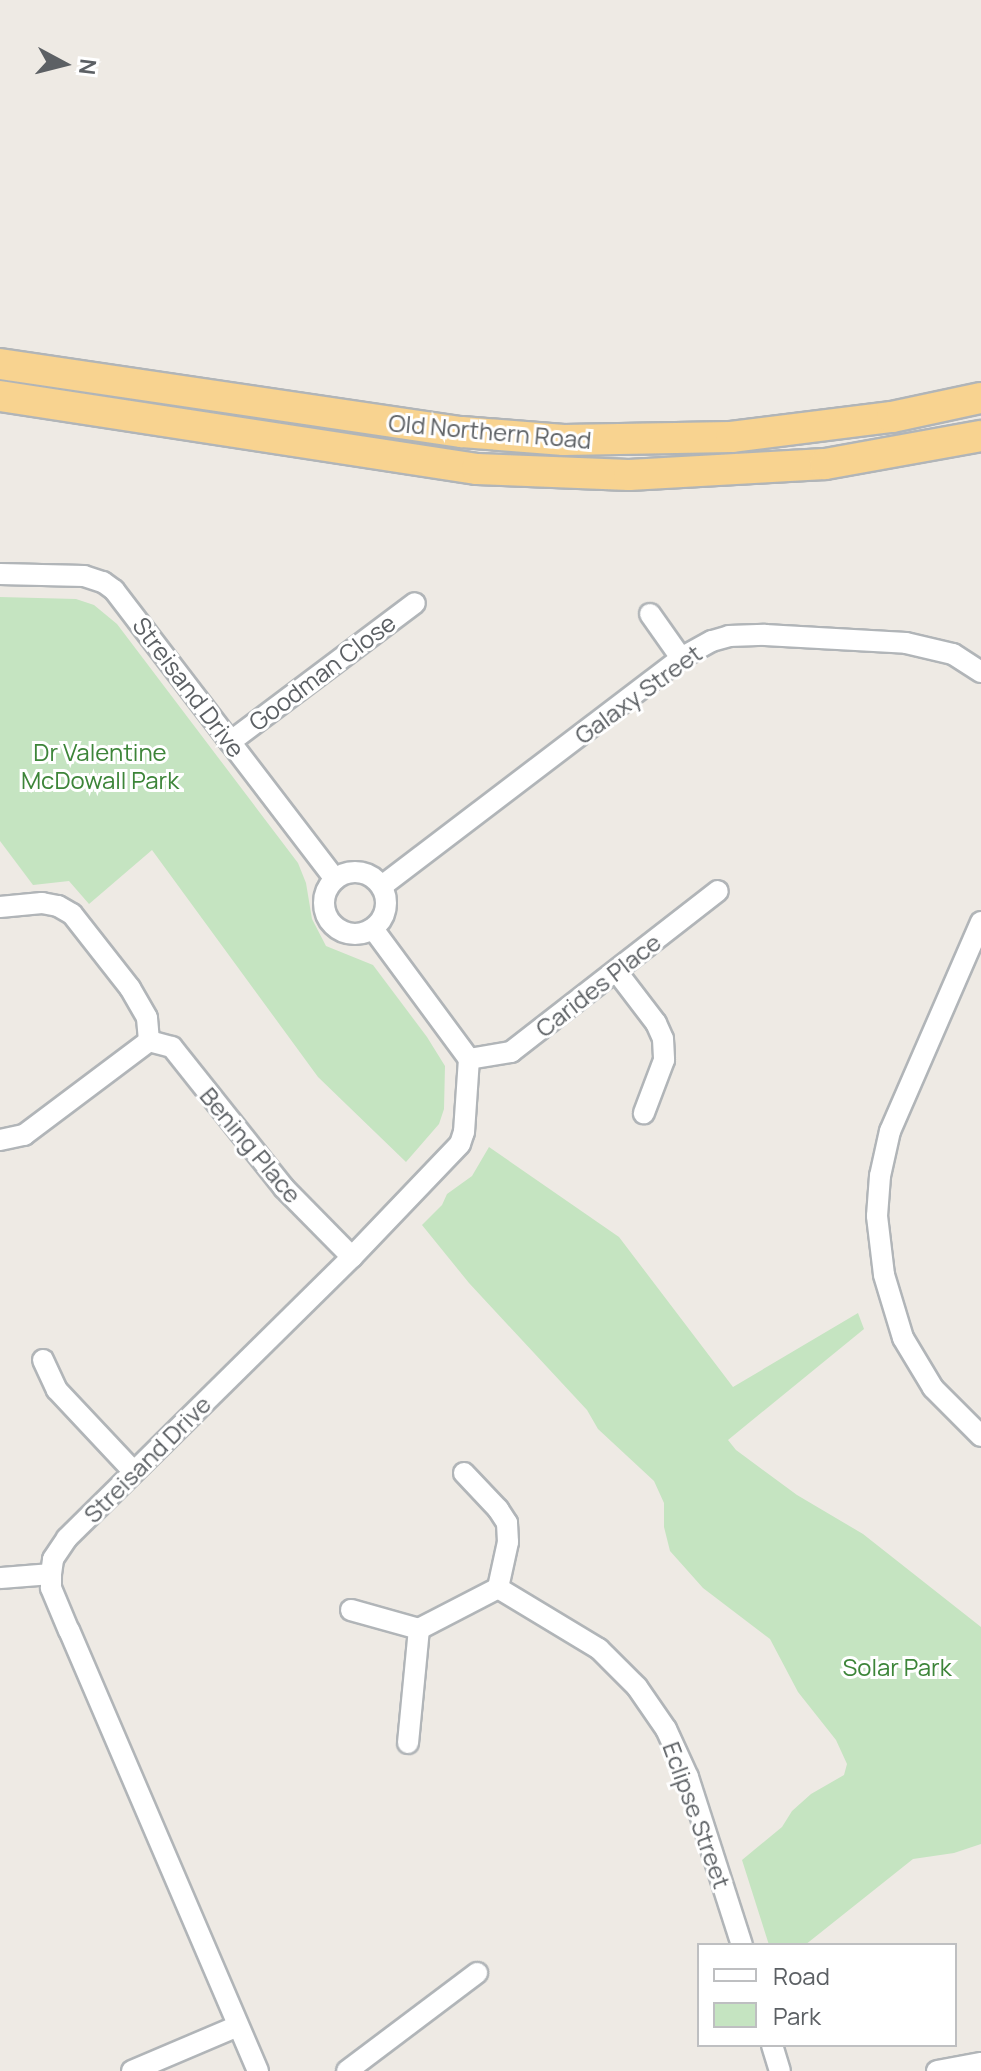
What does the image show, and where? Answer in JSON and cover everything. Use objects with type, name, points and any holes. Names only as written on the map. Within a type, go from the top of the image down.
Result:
[{"type":"highway","name":"Old Northern Road","points":[[0,364],[448,430],[564,440],[731,437],[892,417],[981,398]]},
{"type":"highway","name":"Old Northern Road","points":[[0,396],[477,469],[614,475],[694,474],[825,464],[981,436]]},
{"type":"street","name":"Streisand Drive","points":[[0,574],[84,576],[103,582],[135,613],[335,879]]},
{"type":"street","name":"Goodman Close","points":[[230,742],[415,603]]},
{"type":"street","points":[[650,614],[681,658]]},
{"type":"street","name":"Galaxy Street","points":[[382,886],[681,658],[729,636],[765,635],[906,643],[953,654],[981,672]]},
{"type":"street","points":[[359,871],[372,876],[382,886],[385,914],[373,929],[350,934],[330,922],[324,899],[335,879],[359,871]]},
{"type":"street","name":"Carides Place","points":[[469,1059],[511,1052],[718,891]]},
{"type":"street","points":[[0,907],[42,903],[58,906],[72,914],[130,988],[147,1018],[149,1041],[24,1135],[0,1140]]},
{"type":"street","points":[[981,922],[890,1131],[880,1176],[877,1216],[884,1275],[903,1338],[933,1388],[981,1436]]},
{"type":"street","points":[[373,929],[469,1059]]},
{"type":"street","points":[[617,972],[656,1023],[663,1039],[664,1060],[644,1113]]},
{"type":"street","name":"Bening Place","points":[[149,1041],[172,1047],[284,1188],[352,1257]]},
{"type":"street","name":"Streisand Drive","points":[[51,1574],[53,1559],[67,1538],[352,1257],[460,1144],[464,1132],[469,1059]]},
{"type":"street","points":[[43,1360],[57,1390],[134,1472]]},
{"type":"street","points":[[351,1610],[419,1629],[498,1588],[508,1542],[507,1523],[464,1473]]},
{"type":"street","points":[[0,1578],[51,1574],[51,1588],[258,2071]]},
{"type":"street","name":"Eclipse Street","points":[[498,1588],[599,1649],[637,1687],[666,1729],[688,1777],[741,1943]]},
{"type":"street","points":[[408,1743],[419,1629]]},
{"type":"street","points":[[347,2071],[477,1973]]},
{"type":"street","points":[[132,2071],[238,2026]]},
{"type":"street","points":[[773,2047],[780,2071]]},
{"type":"street","points":[[937,2071],[981,2063]]},
{"type":"green space","name":"Dr Valentine McDowall Park","points":[[0,597],[76,599],[94,605],[117,624],[298,863],[306,883],[312,919],[326,946],[373,965],[427,1037],[445,1066],[444,1109],[439,1124],[406,1162],[318,1077],[152,850],[89,904],[69,881],[33,885],[0,841]]},
{"type":"green space","name":"Solar Park","points":[[489,1147],[619,1237],[733,1387],[858,1313],[864,1329],[728,1440],[736,1450],[797,1495],[863,1534],[981,1627],[981,1844],[954,1853],[913,1859],[808,1943],[768,1943],[742,1860],[782,1827],[792,1811],[811,1794],[844,1775],[847,1764],[836,1740],[798,1692],[770,1639],[703,1588],[670,1551],[664,1527],[664,1503],[654,1481],[598,1429],[587,1410],[469,1283],[422,1225],[442,1205],[447,1194],[472,1176]]}]
